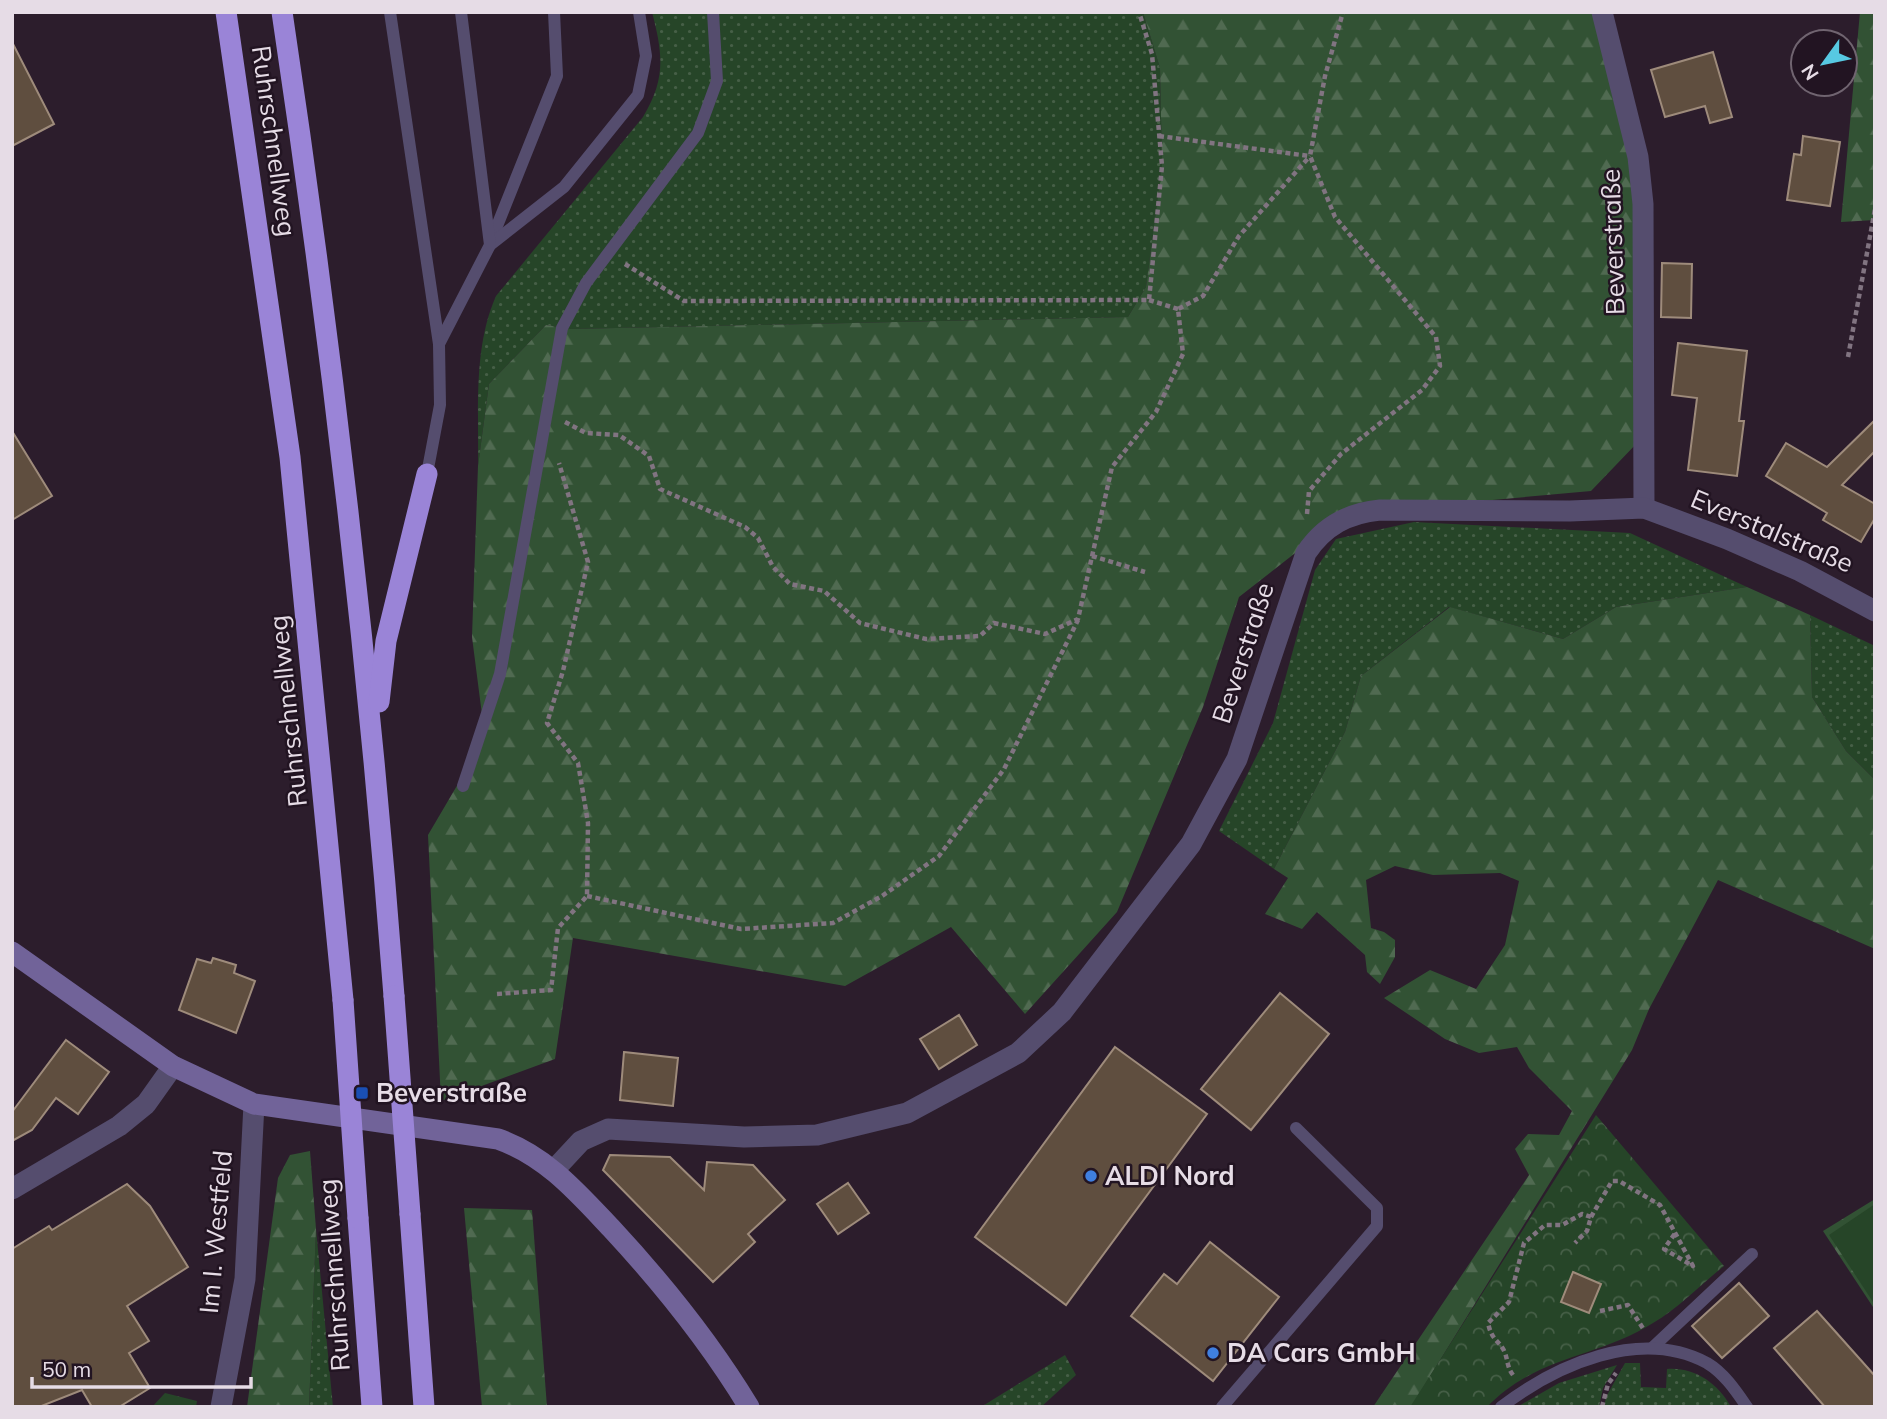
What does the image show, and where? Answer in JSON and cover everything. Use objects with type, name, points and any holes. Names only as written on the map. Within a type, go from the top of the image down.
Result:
[{"type":"highway","name":"Ruhrschnellweg","points":[[226,12],[290,457],[343,1000],[372,1407]]},
{"type":"highway","name":"Ruhrschnellweg","points":[[282,12],[339,422],[379,789],[424,1407]]},
{"type":"highway","points":[[379,789],[379,698],[386,641],[427,474]]},
{"type":"main road","points":[[12,952],[173,1066],[254,1104],[498,1139],[530,1153],[554,1170],[660,1280],[711,1345],[749,1407]]},
{"type":"street","name":"Beverstraße","points":[[554,1170],[581,1141],[608,1129],[793,1138],[841,1130],[906,1113],[1017,1053],[1062,1012],[1191,844],[1237,759],[1306,553],[1329,527],[1355,513],[1380,510],[1570,511],[1644,508],[1643,204],[1638,157],[1602,12]]},
{"type":"street","name":"Everstalstraße","points":[[1644,508],[1776,560],[1847,594],[1875,611]]},
{"type":"street","points":[[12,1189],[119,1126],[146,1104],[173,1066]]},
{"type":"street","name":"Im I. Westfeld","points":[[220,1407],[245,1279],[254,1104]]},
{"type":"lane","points":[[390,12],[439,344],[440,405],[427,474]]},
{"type":"lane","points":[[461,12],[490,245]]},
{"type":"lane","points":[[439,344],[490,245],[557,76],[554,12]]},
{"type":"lane","points":[[490,245],[564,187],[638,95],[646,55],[639,12]]},
{"type":"lane","points":[[463,786],[500,674],[562,328],[586,283],[698,134],[710,108],[717,81],[713,12]]},
{"type":"lane","points":[[1222,1407],[1377,1226],[1377,1208],[1296,1128]]},
{"type":"lane","points":[[1653,1347],[1752,1254]]},
{"type":"lane","points":[[1501,1407],[1524,1389],[1594,1357],[1653,1347],[1679,1352],[1708,1364],[1731,1384],[1747,1407]]},
{"type":"path","points":[[1139,12],[1152,54],[1162,166],[1149,300]]},
{"type":"path","points":[[608,254],[684,301],[1149,300],[1178,309],[1203,296],[1239,236],[1310,156],[1325,76],[1343,12]]},
{"type":"path","points":[[1159,136],[1310,156]]},
{"type":"path","points":[[1306,553],[1309,491],[1341,454],[1422,390],[1440,366],[1436,337],[1335,217],[1310,156]]},
{"type":"path","points":[[1848,357],[1875,209]]},
{"type":"path","points":[[587,896],[741,929],[833,923],[882,897],[939,856],[1004,769],[1079,619],[1112,467],[1156,412],[1184,354],[1178,309]]},
{"type":"path","points":[[545,411],[586,433],[619,435],[649,456],[660,489],[745,527],[758,538],[774,567],[790,584],[824,592],[860,623],[926,639],[979,636],[994,623],[1045,634],[1079,619]]},
{"type":"path","points":[[497,994],[551,990],[558,928],[587,896],[588,823],[578,763],[547,723],[563,671],[587,562],[559,461]]},
{"type":"path","points":[[1092,556],[1145,572]]},
{"type":"path","points":[[1575,1242],[1587,1231],[1592,1216],[1612,1181],[1619,1181],[1660,1205],[1676,1233],[1688,1255],[1693,1266],[1664,1249],[1676,1233]]},
{"type":"path","points":[[1524,1389],[1507,1368],[1504,1350],[1491,1338],[1488,1323],[1509,1302],[1524,1243],[1545,1225],[1562,1225],[1582,1214],[1592,1216]]},
{"type":"path","points":[[1600,1311],[1628,1305],[1653,1347]]},
{"type":"path","points":[[1602,1407],[1608,1384],[1631,1350]]},
{"type":"green space","points":[[652,12],[1143,12],[1160,68],[1162,166],[1146,287],[1128,317],[571,329],[546,325],[489,384],[478,466],[480,358],[496,296],[643,117],[659,78],[660,54]]},
{"type":"green space","points":[[1143,12],[1596,12],[1634,155],[1638,442],[1591,491],[1392,509],[1317,536],[1239,597],[1203,707],[1117,912],[1025,1014],[951,927],[845,986],[573,938],[555,1059],[441,1101],[428,835],[485,738],[472,637],[478,466],[489,384],[546,325],[571,329],[1128,317],[1146,287],[1162,165],[1160,68]]},
{"type":"green space","points":[[1860,12],[1875,12],[1875,220],[1841,222],[1852,98],[1859,98]]},
{"type":"green space","points":[[1414,522],[1630,533],[1747,587],[1616,607],[1563,639],[1449,607],[1361,676],[1345,732],[1274,869],[1219,831],[1273,723],[1315,570],[1336,539]]},
{"type":"green space","points":[[1747,587],[1810,615],[1812,697],[1846,751],[1875,780],[1875,949],[1718,880],[1649,1009],[1632,1050],[1411,1407],[1373,1407],[1529,1175],[1515,1149],[1528,1134],[1559,1135],[1572,1111],[1529,1068],[1517,1047],[1479,1053],[1445,1039],[1384,998],[1430,970],[1476,989],[1505,945],[1519,881],[1500,873],[1433,875],[1395,866],[1366,880],[1371,928],[1384,932],[1395,940],[1395,957],[1380,984],[1367,972],[1365,955],[1317,912],[1302,929],[1265,914],[1288,878],[1274,869],[1345,732],[1361,676],[1450,607],[1563,639],[1616,607]]},
{"type":"green space","points":[[1810,615],[1875,646],[1875,780],[1846,751],[1812,697]]},
{"type":"green space","points":[[1596,1115],[1724,1266],[1653,1323],[1611,1344],[1526,1377],[1487,1407],[1410,1407]]},
{"type":"green space","points":[[310,1151],[316,1229],[309,1407],[247,1407],[278,1178],[290,1155]]},
{"type":"green space","points":[[1875,1199],[1875,1310],[1823,1231]]},
{"type":"green space","points":[[1875,1204],[1875,1305],[1829,1235]]},
{"type":"green space","points":[[464,1208],[532,1210],[547,1407],[482,1407]]},
{"type":"green space","points":[[316,1229],[333,1407],[309,1407]]},
{"type":"green space","points":[[1065,1355],[1076,1375],[1041,1407],[981,1407]]},
{"type":"green space","points":[[1625,1363],[1640,1363],[1641,1387],[1666,1388],[1667,1369],[1696,1374],[1712,1384],[1731,1407],[1604,1407],[1606,1397]]},
{"type":"green space","points":[[1617,1365],[1603,1388],[1599,1407],[1517,1407],[1559,1383]]},
{"type":"green space","points":[[165,1393],[197,1401],[196,1407],[152,1407]]},
{"type":"building","points":[[12,42],[54,124],[12,146]]},
{"type":"building","points":[[1713,52],[1732,117],[1710,123],[1705,106],[1665,117],[1651,70]]},
{"type":"building","points":[[1803,136],[1840,142],[1830,206],[1787,200],[1794,154],[1801,155]]},
{"type":"building","points":[[1662,263],[1692,264],[1691,318],[1661,317]]},
{"type":"building","points":[[1678,343],[1747,351],[1739,421],[1744,421],[1737,476],[1688,470],[1697,398],[1672,395]]},
{"type":"building","points":[[1875,420],[1875,451],[1842,485],[1875,504],[1875,518],[1861,542],[1823,520],[1827,513],[1766,476],[1786,443],[1827,467]]},
{"type":"building","points":[[12,431],[52,496],[12,520]]},
{"type":"building","points":[[213,958],[236,965],[234,973],[255,981],[236,1033],[179,1010],[197,959],[211,963]]},
{"type":"building","points":[[1280,993],[1329,1034],[1251,1130],[1201,1089]]},
{"type":"building","points":[[959,1015],[977,1045],[939,1069],[920,1039]]},
{"type":"building","points":[[66,1040],[109,1072],[78,1114],[56,1098],[32,1130],[12,1141],[12,1112]]},
{"type":"building","name":"ALDI Nord","points":[[1115,1047],[1207,1114],[1066,1305],[975,1237]]},
{"type":"building","points":[[624,1052],[678,1058],[673,1106],[620,1100]]},
{"type":"building","points":[[610,1155],[670,1157],[704,1190],[707,1162],[753,1165],[785,1200],[748,1234],[755,1242],[713,1282],[603,1170]]},
{"type":"building","points":[[848,1183],[869,1213],[838,1234],[817,1204]]},
{"type":"building","points":[[127,1184],[150,1206],[188,1267],[127,1306],[149,1341],[129,1353],[150,1388],[119,1407],[92,1407],[82,1390],[39,1407],[12,1407],[12,1249],[49,1226],[52,1230]]},
{"type":"building","points":[[1210,1242],[1279,1297],[1213,1381],[1131,1316],[1164,1274],[1177,1284]]},
{"type":"building","points":[[1573,1272],[1601,1284],[1589,1313],[1561,1302]]},
{"type":"building","points":[[1739,1283],[1769,1316],[1722,1358],[1692,1326]]},
{"type":"building","points":[[1817,1311],[1875,1376],[1875,1407],[1825,1407],[1774,1348]]},
{"type":"place","name":"Beverstraße","points":[[362,1093]]},
{"type":"place","name":"ALDI Nord","points":[[1091,1176]]},
{"type":"place","name":"DA Cars GmbH","points":[[1213,1353]]}]
